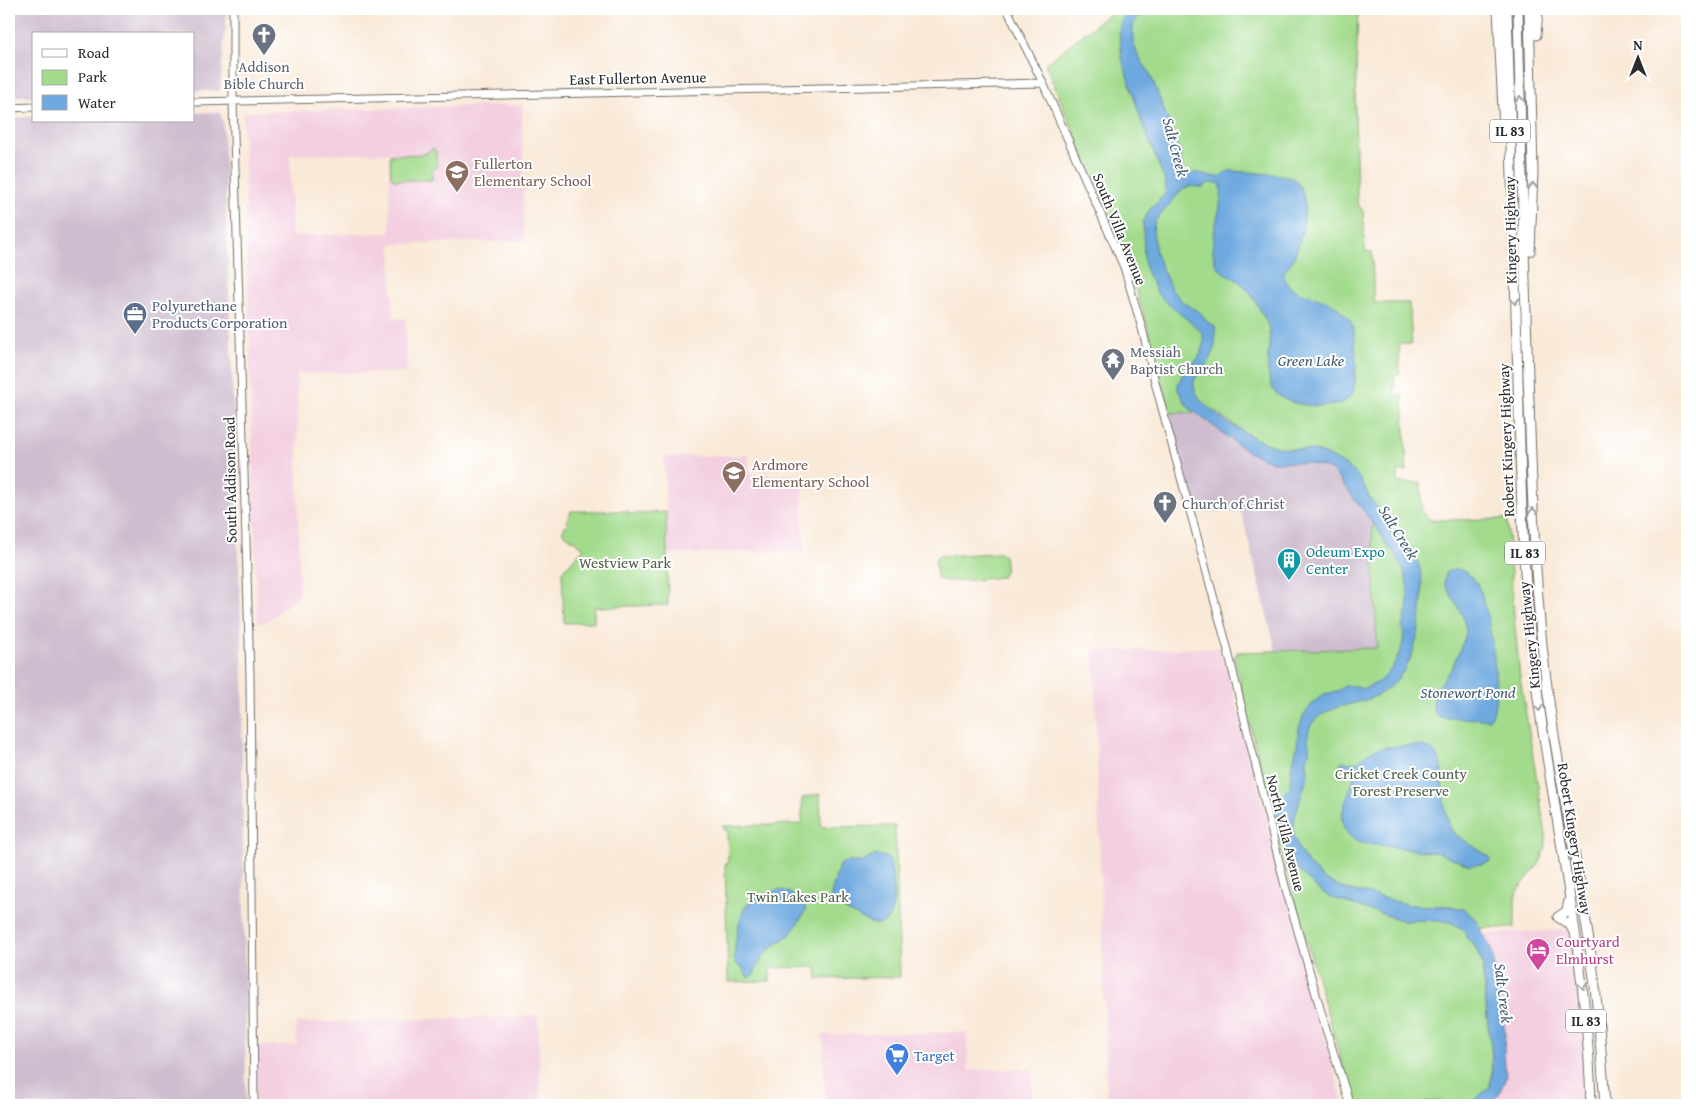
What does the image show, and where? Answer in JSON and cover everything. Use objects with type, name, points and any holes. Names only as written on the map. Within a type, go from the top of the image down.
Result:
[{"type":"highway","points":[[1497,9],[1513,253]]},
{"type":"highway","name":"Robert Kingery Highway","points":[[1507,9],[1522,515],[1528,611],[1539,708],[1577,938],[1585,1005],[1591,1105]]},
{"type":"highway","name":"Kingery Highway","points":[[1518,9],[1532,504],[1542,645],[1551,712],[1588,936],[1597,1008],[1605,1105]]},
{"type":"highway","points":[[1527,340],[1533,172],[1529,9]]},
{"type":"highway","points":[[1532,112],[1536,75],[1538,9]]},
{"type":"highway","points":[[1569,889],[1569,908],[1558,917],[1570,925],[1577,938]]},
{"type":"highway","points":[[1589,1055],[1595,1070],[1597,1105]]},
{"type":"street","name":"South Addison Road","points":[[233,9],[233,101],[250,676],[251,950],[254,1105]]},
{"type":"street","name":"South Villa Avenue","points":[[1007,9],[1043,83],[1124,267],[1226,644]]},
{"type":"street","name":"East Fullerton Avenue","points":[[195,102],[1043,83]]},
{"type":"street","points":[[9,108],[32,107]]},
{"type":"street","name":"North Villa Avenue","points":[[1226,644],[1285,886],[1350,1105]]},
{"type":"shaded area","points":[[9,9],[227,9],[219,91],[195,91],[195,32],[32,32],[32,96],[9,96]]},
{"type":"shaded area","points":[[522,105],[524,241],[391,244],[393,318],[405,318],[407,372],[297,374],[299,596],[266,622],[257,623],[243,112]],"holes":[[[389,153],[390,233],[292,236],[290,155]]]},
{"type":"shaded area","points":[[220,112],[223,122],[243,683],[246,1105],[9,1105],[9,118],[32,117],[32,122],[195,122],[195,113]]},
{"type":"shaded area","points":[[1165,413],[1195,413],[1252,454],[1268,460],[1294,462],[1329,469],[1342,481],[1363,512],[1372,520],[1377,648],[1276,651],[1241,511],[1192,512]]},
{"type":"shaded area","name":"Ardmore Elementary School","points":[[749,455],[750,475],[802,475],[804,551],[667,554],[664,457]]},
{"type":"shaded area","points":[[1216,648],[1222,650],[1343,1105],[1107,1105],[1094,651]]},
{"type":"shaded area","points":[[1570,930],[1574,937],[1586,1051],[1588,1105],[1484,1105],[1501,1081],[1478,934]]},
{"type":"shaded area","points":[[538,1016],[541,1105],[256,1105],[255,1046],[297,1045],[296,1023]]},
{"type":"shaded area","points":[[967,1032],[968,1070],[1032,1069],[1033,1103],[1103,1101],[1103,1105],[825,1105],[823,1035]]},
{"type":"green space","name":"Cricket Creek County Forest Preserve","points":[[1115,9],[1358,9],[1355,109],[1357,201],[1363,211],[1365,251],[1372,252],[1374,303],[1409,303],[1412,344],[1399,344],[1400,374],[1394,375],[1395,396],[1403,396],[1407,471],[1398,471],[1398,483],[1421,483],[1422,511],[1430,520],[1507,519],[1520,678],[1546,835],[1546,846],[1540,863],[1521,886],[1515,897],[1515,928],[1480,928],[1474,944],[1482,962],[1491,1042],[1492,1078],[1485,1093],[1470,1105],[1443,1105],[1441,1100],[1425,1103],[1424,1105],[1354,1105],[1278,843],[1234,658],[1237,652],[1377,648],[1371,500],[1354,472],[1320,452],[1281,448],[1264,444],[1216,412],[1170,413],[1154,349],[1124,257],[1045,64]]},
{"type":"green space","points":[[433,148],[436,151],[437,168],[432,169],[432,180],[395,180],[391,177],[390,155],[425,154]]},
{"type":"green space","name":"Westview Park","points":[[571,511],[628,511],[628,514],[666,512],[668,605],[594,607],[594,622],[564,623],[562,572],[584,548],[562,532]]},
{"type":"green space","points":[[999,553],[1004,556],[1005,561],[1005,570],[1002,577],[957,581],[937,578],[935,560],[937,556]]},
{"type":"green space","name":"Twin Lakes Park","points":[[820,794],[821,827],[895,826],[900,977],[817,979],[817,967],[770,968],[770,981],[728,982],[725,864],[728,863],[727,830],[724,830],[723,826],[802,824],[802,798]]},
{"type":"water","name":"Green Lake","points":[[1128,9],[1143,9],[1132,29],[1133,41],[1141,61],[1149,71],[1180,151],[1183,173],[1200,173],[1220,177],[1230,171],[1291,177],[1303,193],[1305,204],[1300,240],[1292,261],[1284,272],[1285,279],[1293,289],[1334,305],[1348,317],[1353,327],[1356,372],[1354,389],[1349,398],[1339,404],[1323,406],[1298,404],[1284,399],[1274,391],[1269,378],[1269,335],[1265,319],[1248,290],[1240,282],[1224,273],[1218,267],[1214,258],[1213,239],[1221,200],[1220,183],[1209,183],[1203,187],[1190,186],[1181,191],[1155,221],[1153,230],[1156,254],[1171,289],[1184,303],[1201,313],[1207,322],[1215,326],[1216,334],[1213,354],[1197,375],[1194,383],[1198,396],[1217,415],[1259,440],[1281,448],[1323,453],[1351,470],[1357,475],[1372,501],[1385,514],[1394,531],[1412,551],[1418,561],[1422,586],[1421,614],[1419,629],[1410,659],[1403,672],[1393,684],[1381,693],[1366,700],[1328,711],[1315,720],[1310,727],[1308,733],[1308,773],[1295,816],[1293,833],[1298,848],[1309,865],[1324,879],[1344,889],[1409,905],[1451,906],[1464,909],[1475,919],[1491,948],[1500,992],[1505,1034],[1506,1077],[1499,1094],[1489,1105],[1470,1105],[1489,1087],[1492,1078],[1492,1054],[1482,962],[1474,944],[1466,938],[1465,932],[1450,922],[1404,921],[1329,897],[1315,887],[1285,855],[1285,848],[1279,835],[1277,803],[1278,799],[1290,786],[1291,769],[1303,716],[1313,703],[1324,694],[1336,692],[1345,686],[1357,686],[1363,689],[1379,681],[1391,670],[1399,655],[1403,640],[1402,627],[1408,601],[1407,584],[1396,555],[1335,474],[1329,469],[1307,463],[1274,462],[1252,454],[1188,407],[1178,390],[1178,384],[1186,367],[1196,361],[1204,341],[1202,333],[1196,327],[1159,296],[1147,273],[1144,261],[1143,221],[1150,209],[1165,194],[1166,184],[1141,120],[1122,59],[1119,32],[1120,24]]},
{"type":"water","name":"Stonewort Pond","points":[[1457,569],[1467,573],[1475,581],[1483,598],[1487,615],[1496,677],[1494,711],[1489,719],[1445,718],[1437,716],[1433,710],[1434,692],[1452,668],[1465,637],[1466,629],[1462,614],[1444,583],[1446,572]]},
{"type":"water","points":[[1424,746],[1436,754],[1441,765],[1445,806],[1452,832],[1491,858],[1490,861],[1483,864],[1469,865],[1439,853],[1361,843],[1351,837],[1345,830],[1342,815],[1354,778],[1350,771],[1340,766],[1342,761],[1353,763],[1376,749]]},
{"type":"water","points":[[876,855],[889,860],[893,877],[894,899],[888,918],[883,923],[874,924],[835,904],[831,899],[831,894],[839,865],[846,862],[862,862]]},
{"type":"water","points":[[780,890],[796,897],[806,910],[792,933],[763,956],[754,974],[748,978],[743,969],[736,964],[735,959],[737,935],[743,911],[748,903],[766,894]]},
{"type":"waterway","name":"Salt Creek","points":[[1133,43],[1134,22]]},
{"type":"place","name":"Addison Bible Church","points":[[264,56]]},
{"type":"place","name":"Fullerton Elementary School","points":[[457,193]]},
{"type":"place","name":"Polyurethane Products Corporation","points":[[135,335]]},
{"type":"place","name":"Messiah Baptist Church","points":[[1113,381]]},
{"type":"place","name":"Ardmore Elementary School","points":[[734,494]]},
{"type":"place","name":"Church of Christ","points":[[1165,524]]},
{"type":"place","name":"Odeum Expo Center","points":[[1289,581]]},
{"type":"place","name":"Courtyard Elmhurst","points":[[1538,971]]},
{"type":"place","name":"Target","points":[[897,1076]]}]
